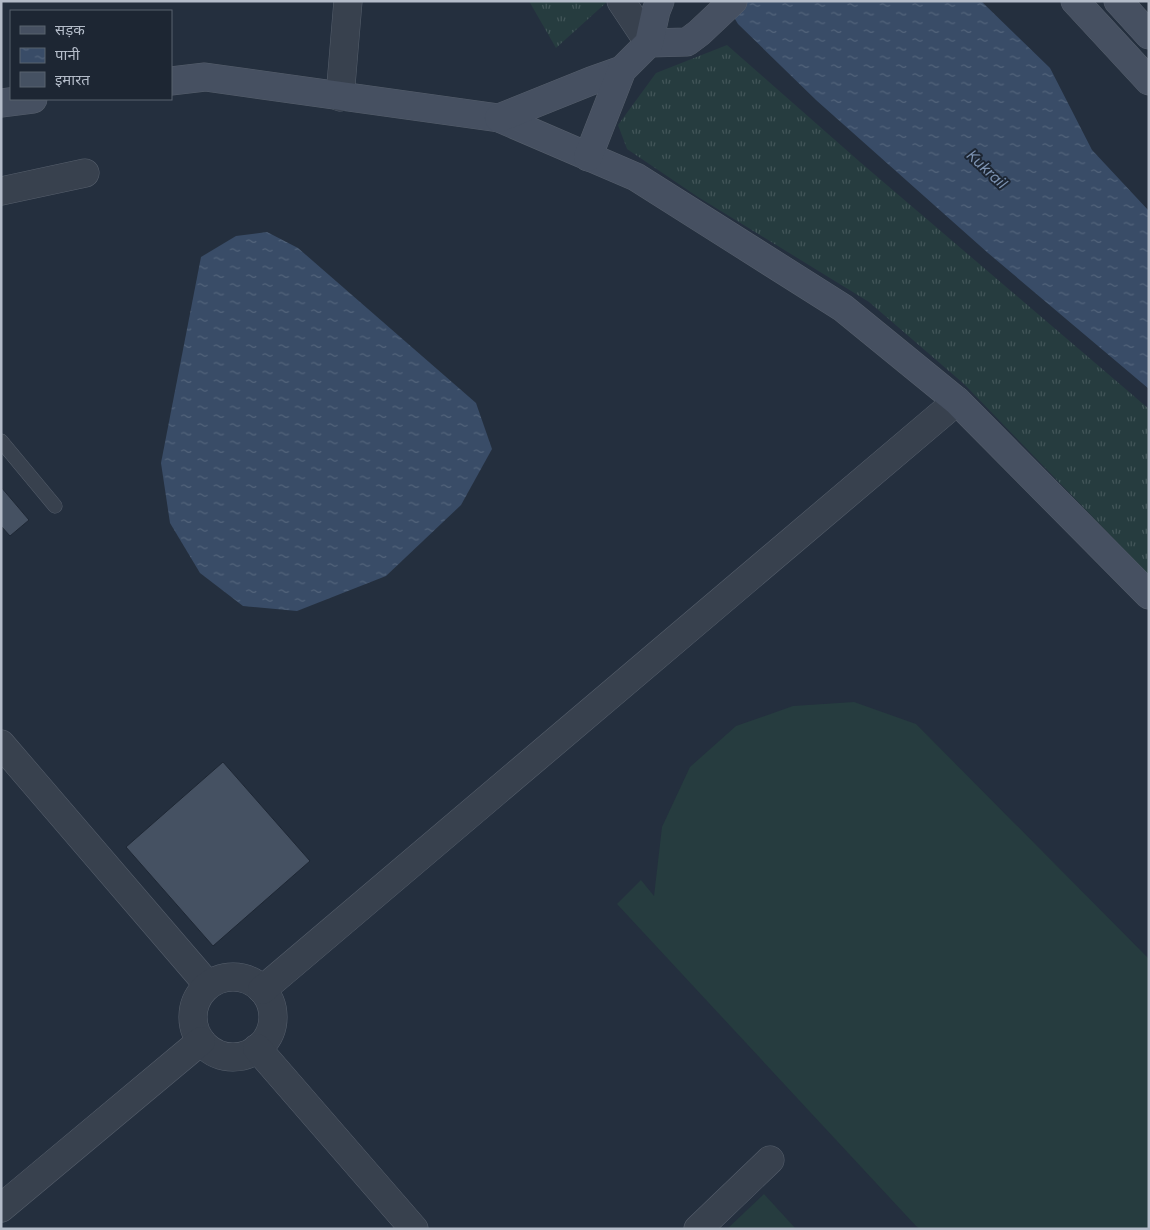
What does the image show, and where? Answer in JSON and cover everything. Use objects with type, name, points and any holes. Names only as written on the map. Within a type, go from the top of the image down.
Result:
[{"type":"street","points":[[340,97],[348,1]]},
{"type":"street","points":[[621,1],[649,43]]},
{"type":"street","points":[[588,157],[622,70],[649,43],[660,1]]},
{"type":"street","points":[[649,43],[687,42],[733,1]]},
{"type":"street","points":[[1075,1],[1149,81]]},
{"type":"street","points":[[1118,1],[1149,34]]},
{"type":"street","points":[[499,118],[622,70]]},
{"type":"street","points":[[172,81],[205,77],[499,118],[636,177],[843,308],[957,401],[1149,594]]},
{"type":"street","points":[[1,103],[26,100]]},
{"type":"street","points":[[1,191],[85,174]]},
{"type":"street","points":[[262,990],[957,401]]},
{"type":"street","points":[[1,744],[208,985]]},
{"type":"street","points":[[237,977],[252,982],[262,990],[271,1006],[272,1020],[265,1040],[257,1048],[246,1054],[228,1056],[212,1051],[201,1041],[194,1029],[193,1012],[199,996],[208,985],[221,978],[237,977]]},
{"type":"street","points":[[1,1208],[201,1041]]},
{"type":"street","points":[[257,1048],[414,1229]]},
{"type":"street","points":[[698,1229],[770,1160]]},
{"type":"lane","points":[[1,441],[55,506]]},
{"type":"green space","points":[[529,1],[608,1],[556,48]]},
{"type":"green space","points":[[727,45],[860,162],[1149,409],[1149,575],[964,384],[869,302],[698,197],[627,149],[618,125],[656,73]]},
{"type":"green space","points":[[854,702],[916,724],[1149,959],[1149,1229],[920,1229],[617,904],[641,880],[654,896],[662,827],[690,767],[736,726],[793,706]]},
{"type":"green space","points":[[764,1194],[796,1229],[727,1229]]},
{"type":"water","name":"Kukrail","points":[[724,1],[981,1],[1050,68],[1092,150],[1149,211],[1149,389],[988,253],[816,100],[738,24]]},
{"type":"water","points":[[267,232],[298,248],[476,403],[492,449],[461,505],[386,576],[297,611],[243,606],[200,573],[170,523],[161,463],[201,257],[236,236]]},
{"type":"building","points":[[1,487],[29,520],[10,536],[1,526]]},
{"type":"building","points":[[223,762],[310,861],[213,946],[126,847]]}]
